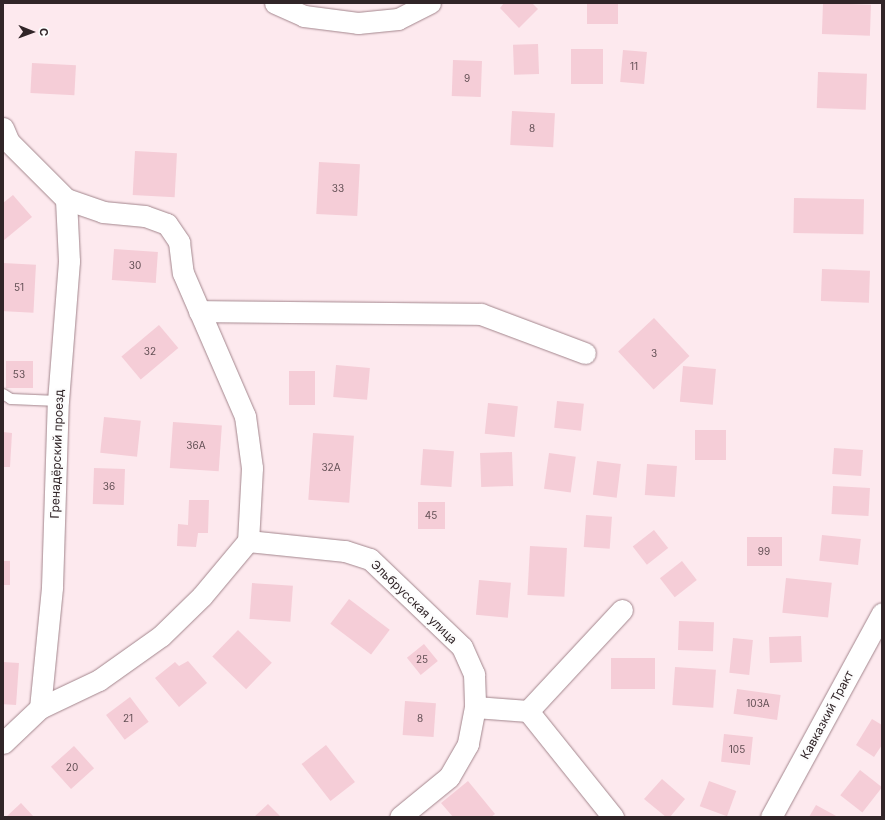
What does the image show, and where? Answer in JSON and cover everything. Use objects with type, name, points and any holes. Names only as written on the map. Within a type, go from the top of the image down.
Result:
[{"type":"street","points":[[276,3],[304,16],[358,23],[398,19],[430,3]]},
{"type":"street","points":[[3,128],[9,142],[66,199],[103,212],[145,216],[167,224],[179,242],[183,273],[246,416],[252,468],[248,541],[202,596],[161,636],[99,680],[40,708],[3,743]]},
{"type":"street","name":"Гренадёрский проезд","points":[[40,708],[52,587],[58,401],[69,261],[66,199]]},
{"type":"street","points":[[199,311],[481,314],[585,353]]},
{"type":"street","name":"Эльбрусская улица","points":[[248,541],[346,551],[370,559],[462,647],[474,674],[475,707],[468,744],[449,777],[400,817]]},
{"type":"street","points":[[528,710],[622,610]]},
{"type":"street","name":"Кавказкий Тракт","points":[[771,817],[882,613]]},
{"type":"street","points":[[475,707],[528,710],[613,817]]},
{"type":"lane","points":[[3,394],[11,399],[58,401]]},
{"type":"building","points":[[504,3],[532,3],[538,9],[519,28],[500,8]]},
{"type":"building","points":[[587,3],[618,3],[618,24],[587,24]]},
{"type":"building","points":[[823,3],[871,5],[870,36],[822,34]]},
{"type":"building","points":[[538,44],[539,74],[514,75],[513,45]]},
{"type":"building","points":[[571,49],[603,49],[603,84],[571,84]]},
{"type":"building","points":[[623,50],[647,52],[644,84],[620,82]]},
{"type":"building","points":[[453,60],[482,61],[481,97],[452,96]]},
{"type":"building","points":[[32,63],[76,65],[74,95],[30,93]]},
{"type":"building","points":[[818,72],[867,74],[866,110],[817,108]]},
{"type":"building","points":[[512,111],[555,113],[553,147],[510,145]]},
{"type":"building","points":[[135,151],[177,153],[175,197],[133,195]]},
{"type":"building","points":[[319,162],[360,164],[357,216],[316,214]]},
{"type":"building","points":[[13,195],[32,217],[3,241],[3,203]]},
{"type":"building","points":[[794,198],[864,199],[863,234],[793,233]]},
{"type":"building","points":[[114,249],[158,252],[156,283],[112,280]]},
{"type":"building","points":[[3,263],[36,265],[33,313],[3,311]]},
{"type":"building","points":[[822,269],[870,271],[869,303],[821,301]]},
{"type":"building","points":[[654,318],[689,356],[654,389],[618,351]]},
{"type":"building","points":[[159,325],[178,348],[141,379],[121,356]]},
{"type":"building","points":[[6,361],[33,361],[33,388],[6,388]]},
{"type":"building","points":[[336,365],[370,368],[367,400],[333,397]]},
{"type":"building","points":[[683,366],[716,369],[713,405],[680,402]]},
{"type":"building","points":[[289,371],[315,371],[315,405],[289,405]]},
{"type":"building","points":[[557,401],[584,404],[581,431],[554,428]]},
{"type":"building","points":[[488,403],[518,406],[515,437],[485,434]]},
{"type":"building","points":[[104,417],[141,421],[137,457],[100,453]]},
{"type":"building","points":[[173,422],[222,425],[219,471],[170,468]]},
{"type":"building","points":[[695,430],[726,430],[726,460],[695,460]]},
{"type":"building","points":[[3,432],[12,433],[10,467],[3,467]]},
{"type":"building","points":[[313,433],[354,436],[349,503],[308,500]]},
{"type":"building","points":[[834,448],[863,450],[861,476],[832,474]]},
{"type":"building","points":[[423,449],[454,451],[451,487],[420,485]]},
{"type":"building","points":[[512,452],[513,486],[481,487],[480,453]]},
{"type":"building","points":[[549,453],[576,457],[571,492],[544,489]]},
{"type":"building","points":[[597,461],[621,464],[617,498],[593,495]]},
{"type":"building","points":[[647,464],[677,466],[675,497],[645,495]]},
{"type":"building","points":[[94,468],[125,469],[124,505],[93,504]]},
{"type":"building","points":[[833,486],[870,488],[868,516],[832,514]]},
{"type":"building","points":[[189,500],[209,500],[208,533],[198,533],[196,547],[177,546],[178,524],[188,525]]},
{"type":"building","points":[[418,502],[445,502],[445,529],[418,529]]},
{"type":"building","points":[[586,515],[612,517],[610,549],[584,547]]},
{"type":"building","points":[[654,530],[668,548],[647,565],[633,547]]},
{"type":"building","points":[[822,535],[861,539],[858,565],[819,561]]},
{"type":"building","points":[[747,537],[782,537],[782,566],[747,566]]},
{"type":"building","points":[[530,546],[567,548],[564,597],[527,595]]},
{"type":"building","points":[[3,561],[10,561],[10,585],[3,585]]},
{"type":"building","points":[[682,561],[697,580],[675,597],[660,578]]},
{"type":"building","points":[[786,578],[832,583],[828,618],[782,613]]},
{"type":"building","points":[[479,580],[511,583],[508,618],[476,615]]},
{"type":"building","points":[[252,583],[293,586],[290,622],[249,619]]},
{"type":"building","points":[[349,599],[390,630],[371,654],[330,624]]},
{"type":"building","points":[[679,621],[714,622],[713,651],[678,650]]},
{"type":"building","points":[[238,630],[272,663],[246,689],[212,657]]},
{"type":"building","points":[[801,636],[802,662],[770,663],[769,637]]},
{"type":"building","points":[[733,638],[753,640],[749,675],[729,673]]},
{"type":"building","points":[[424,644],[438,661],[421,675],[407,658]]},
{"type":"building","points":[[611,658],[655,658],[655,689],[611,689]]},
{"type":"building","points":[[188,661],[207,683],[179,707],[155,678],[175,662],[179,666]]},
{"type":"building","points":[[3,662],[19,663],[16,705],[3,704]]},
{"type":"building","points":[[675,667],[716,670],[713,708],[672,705]]},
{"type":"building","points":[[737,689],[781,695],[777,720],[734,714]]},
{"type":"building","points":[[130,697],[149,722],[125,740],[106,715]]},
{"type":"building","points":[[405,701],[436,703],[434,737],[403,735]]},
{"type":"building","points":[[872,719],[882,725],[882,745],[874,757],[856,745]]},
{"type":"building","points":[[724,734],[753,737],[750,765],[721,762]]},
{"type":"building","points":[[326,745],[355,782],[331,801],[302,764]]},
{"type":"building","points":[[74,746],[94,768],[71,789],[51,767]]},
{"type":"building","points":[[860,770],[882,787],[862,812],[840,795]]},
{"type":"building","points":[[662,779],[685,799],[670,817],[666,817],[644,799]]},
{"type":"building","points":[[468,781],[495,814],[491,817],[453,817],[441,803]]},
{"type":"building","points":[[709,781],[736,791],[727,816],[700,806]]},
{"type":"building","points":[[21,803],[34,817],[6,817]]},
{"type":"building","points":[[268,804],[281,817],[254,817]]},
{"type":"building","points":[[816,805],[838,817],[809,817]]}]
